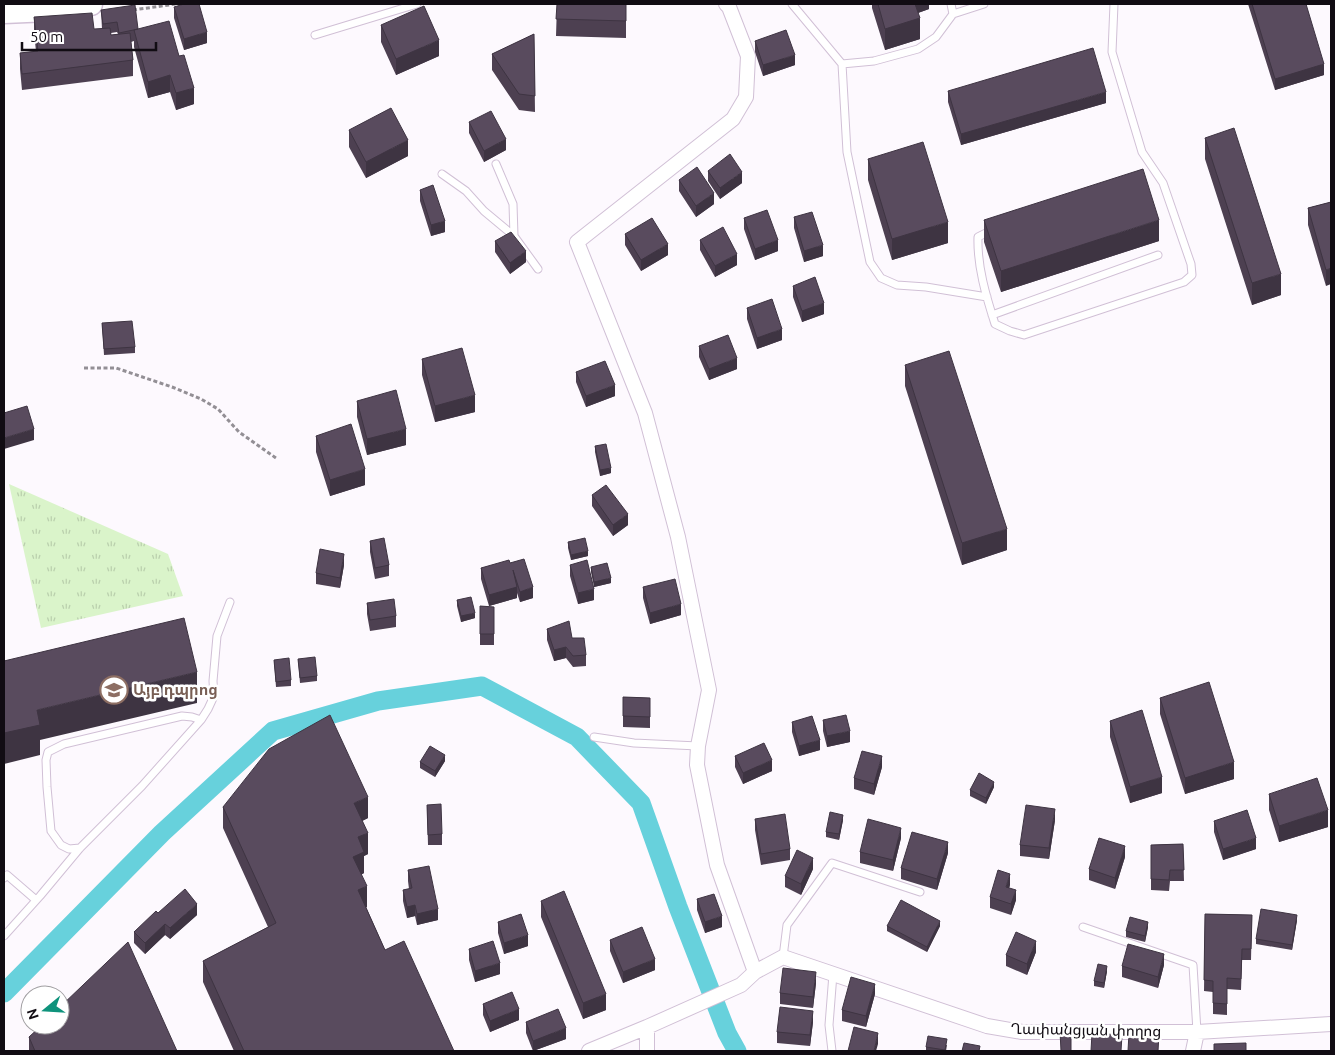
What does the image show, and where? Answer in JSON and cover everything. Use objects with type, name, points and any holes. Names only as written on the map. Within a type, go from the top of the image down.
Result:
[{"type":"main road","points":[[4,12],[49,10],[91,4]]},
{"type":"street","points":[[726,4],[729,7],[748,56],[746,97],[733,120],[577,242],[645,413],[678,537],[709,690],[698,746],[697,766],[717,865],[755,972]]},
{"type":"street","points":[[589,1051],[741,985],[755,972],[783,957]]},
{"type":"street","name":"Ղափանցյան փողոց","points":[[783,957],[987,1026],[1022,1032],[1198,1032],[1331,1024]]},
{"type":"street","points":[[647,1027],[647,1051]]},
{"type":"street","points":[[1193,1051],[1198,1032]]},
{"type":"lane","points":[[315,35],[417,4]]},
{"type":"lane","points":[[792,4],[842,64],[847,152],[870,262],[881,278],[898,285],[926,287],[986,298]]},
{"type":"lane","points":[[951,4],[953,14]]},
{"type":"lane","points":[[842,64],[874,62],[918,49],[936,37],[953,14],[984,4]]},
{"type":"lane","points":[[996,228],[978,237],[978,252],[986,298],[995,324],[1024,335],[1184,282],[1192,276],[1191,264],[1163,183],[1142,152],[1112,52],[1114,4]]},
{"type":"lane","points":[[496,164],[513,204],[514,236]]},
{"type":"lane","points":[[442,174],[466,192],[484,211],[514,236],[538,269]]},
{"type":"lane","points":[[992,315],[1158,255]]},
{"type":"lane","points":[[4,936],[80,848],[142,786],[201,720],[214,696],[213,681],[217,636],[230,602]]},
{"type":"lane","points":[[80,848],[69,849],[60,845],[51,831],[47,787],[46,760],[48,752],[64,744],[182,716],[201,720]]},
{"type":"lane","points":[[594,738],[634,743],[698,746]]},
{"type":"lane","points":[[783,957],[787,925],[832,863],[920,892]]},
{"type":"lane","points":[[4,878],[7,874],[36,900]]},
{"type":"lane","points":[[1083,927],[1193,965],[1198,1032]]},
{"type":"lane","points":[[832,1051],[829,1025],[833,974]]},
{"type":"path","points":[[84,368],[116,368],[201,399],[218,409],[239,432],[276,458]]},
{"type":"green space","points":[[9,484],[168,554],[183,596],[41,628]]},
{"type":"building","points":[[184,4],[199,4],[207,32],[184,39],[174,7]]},
{"type":"building","points":[[557,4],[626,4],[626,21],[556,19]]},
{"type":"building","points":[[878,4],[915,4],[920,18],[885,29]]},
{"type":"building","points":[[1252,4],[1306,4],[1324,64],[1275,79]]},
{"type":"building","points":[[135,5],[138,29],[119,33],[117,22],[103,24],[101,10]]},
{"type":"building","points":[[424,6],[439,40],[396,59],[381,25]]},
{"type":"building","points":[[92,13],[94,29],[110,28],[111,35],[130,33],[133,60],[22,74],[20,53],[38,51],[34,17]]},
{"type":"building","points":[[169,21],[179,56],[184,55],[194,88],[176,93],[170,75],[148,82],[134,30]]},
{"type":"building","points":[[786,30],[795,55],[763,65],[755,41]]},
{"type":"building","points":[[534,34],[535,96],[519,94],[492,54]]},
{"type":"building","points":[[1093,48],[1106,92],[961,134],[948,91]]},
{"type":"building","points":[[391,108],[408,140],[366,162],[349,130]]},
{"type":"building","points":[[491,111],[506,139],[484,151],[469,122]]},
{"type":"building","points":[[1234,128],[1281,274],[1252,283],[1205,138]]},
{"type":"building","points":[[923,142],[948,222],[892,239],[868,159]]},
{"type":"building","points":[[730,154],[742,172],[720,188],[708,171]]},
{"type":"building","points":[[697,167],[714,193],[696,206],[679,180]]},
{"type":"building","points":[[1143,169],[1159,220],[1001,271],[984,220]]},
{"type":"building","points":[[433,185],[445,221],[431,225],[420,190]]},
{"type":"building","points":[[1331,202],[1331,268],[1326,270],[1308,208]]},
{"type":"building","points":[[767,210],[778,240],[755,249],[744,218]]},
{"type":"building","points":[[812,212],[823,245],[804,251],[794,217]]},
{"type":"building","points":[[652,218],[668,244],[641,260],[625,234]]},
{"type":"building","points":[[723,227],[737,254],[715,266],[700,240]]},
{"type":"building","points":[[511,232],[526,251],[510,263],[495,241]]},
{"type":"building","points":[[815,277],[824,303],[802,311],[793,286]]},
{"type":"building","points":[[772,299],[782,329],[757,338],[747,308]]},
{"type":"building","points":[[132,321],[135,347],[104,349],[102,323]]},
{"type":"building","points":[[728,335],[737,358],[709,369],[699,346]]},
{"type":"building","points":[[462,348],[475,395],[435,406],[422,359]]},
{"type":"building","points":[[949,351],[1007,529],[962,543],[905,365]]},
{"type":"building","points":[[605,361],[615,385],[586,396],[576,372]]},
{"type":"building","points":[[396,390],[406,429],[367,439],[357,401]]},
{"type":"building","points":[[27,406],[34,429],[4,438],[4,413]]},
{"type":"building","points":[[351,424],[365,469],[330,480],[316,436]]},
{"type":"building","points":[[606,444],[611,468],[600,470],[595,446]]},
{"type":"building","points":[[606,485],[628,514],[613,525],[592,495]]},
{"type":"building","points":[[384,538],[389,565],[375,568],[370,541]]},
{"type":"building","points":[[585,538],[588,551],[571,555],[568,542]]},
{"type":"building","points":[[320,549],[344,554],[340,578],[316,573]]},
{"type":"building","points":[[524,559],[533,587],[520,592],[513,570],[517,587],[489,595],[481,568],[509,560],[510,563]]},
{"type":"building","points":[[587,560],[594,589],[578,593],[570,565]]},
{"type":"building","points":[[607,563],[611,578],[594,582],[591,567]]},
{"type":"building","points":[[675,579],[681,604],[650,613],[643,587]]},
{"type":"building","points":[[471,597],[475,613],[461,616],[457,600]]},
{"type":"building","points":[[394,599],[396,616],[370,620],[367,603]]},
{"type":"building","points":[[480,606],[494,607],[494,634],[480,634]]},
{"type":"building","points":[[184,618],[197,672],[37,710],[40,725],[4,733],[4,661]]},
{"type":"building","points":[[569,621],[572,638],[584,638],[586,655],[573,656],[566,647],[554,650],[547,629]]},
{"type":"building","points":[[315,657],[317,676],[300,678],[298,659]]},
{"type":"building","points":[[289,658],[291,680],[276,682],[274,660]]},
{"type":"building","points":[[1209,682],[1234,762],[1185,778],[1160,698]]},
{"type":"building","points":[[623,697],[650,698],[650,717],[623,716]]},
{"type":"building","points":[[1142,710],[1162,777],[1130,787],[1110,721]]},
{"type":"building","points":[[330,715],[368,797],[354,803],[368,833],[358,837],[364,852],[353,857],[367,886],[358,890],[385,950],[404,941],[454,1051],[244,1051],[203,961],[276,923],[223,807],[269,749]]},
{"type":"building","points":[[846,715],[850,731],[827,736],[823,720]]},
{"type":"building","points":[[812,716],[820,740],[799,746],[792,722]]},
{"type":"building","points":[[764,743],[772,760],[743,773],[735,756]]},
{"type":"building","points":[[430,746],[445,755],[435,771],[420,762]]},
{"type":"building","points":[[862,751],[882,756],[874,784],[854,778]]},
{"type":"building","points":[[979,773],[994,782],[986,798],[970,790]]},
{"type":"building","points":[[1317,778],[1328,810],[1279,826],[1269,794]]},
{"type":"building","points":[[441,804],[442,834],[428,835],[427,805]]},
{"type":"building","points":[[1026,805],[1055,809],[1049,848],[1020,845]]},
{"type":"building","points":[[1247,810],[1256,838],[1223,849],[1214,821]]},
{"type":"building","points":[[830,812],[843,815],[839,834],[826,832]]},
{"type":"building","points":[[785,814],[790,849],[761,854],[755,819]]},
{"type":"building","points":[[868,819],[901,828],[893,860],[860,852]]},
{"type":"building","points":[[912,832],[948,842],[937,879],[901,868]]},
{"type":"building","points":[[1099,838],[1125,846],[1115,878],[1089,869]]},
{"type":"building","points":[[1183,844],[1184,870],[1170,870],[1169,880],[1151,879],[1151,845]]},
{"type":"building","points":[[797,850],[813,858],[801,884],[785,876]]},
{"type":"building","points":[[429,866],[438,909],[417,914],[415,905],[407,907],[403,890],[412,888],[408,870]]},
{"type":"building","points":[[998,870],[1010,874],[1006,887],[1016,890],[1011,904],[990,897]]},
{"type":"building","points":[[185,889],[197,904],[170,928],[165,924],[145,943],[134,932],[156,911],[158,913]]},
{"type":"building","points":[[564,891],[606,994],[583,1003],[541,901]]},
{"type":"building","points":[[714,894],[722,916],[705,922],[697,899]]},
{"type":"building","points":[[901,900],[940,921],[927,947],[887,926]]},
{"type":"building","points":[[1261,909],[1297,915],[1292,945],[1256,939]]},
{"type":"building","points":[[521,914],[528,935],[504,943],[498,922]]},
{"type":"building","points":[[1205,914],[1252,915],[1251,949],[1242,949],[1241,979],[1227,978],[1227,1004],[1213,1003],[1213,981],[1204,980]]},
{"type":"building","points":[[1130,917],[1148,922],[1145,936],[1126,931]]},
{"type":"building","points":[[642,927],[655,959],[623,972],[610,940]]},
{"type":"building","points":[[1016,932],[1036,941],[1027,964],[1006,955]]},
{"type":"building","points":[[493,941],[500,963],[475,971],[469,949]]},
{"type":"building","points":[[128,942],[177,1051],[35,1051],[29,1037],[31,1035],[70,1035],[70,997]]},
{"type":"building","points":[[1128,944],[1164,954],[1158,977],[1122,966]]},
{"type":"building","points":[[1098,964],[1107,966],[1104,983],[1094,981]]},
{"type":"building","points":[[783,968],[816,972],[813,997],[780,993]]},
{"type":"building","points":[[851,977],[875,984],[866,1016],[842,1010]]},
{"type":"building","points":[[512,992],[519,1009],[490,1021],[483,1004]]},
{"type":"building","points":[[780,1007],[813,1011],[810,1035],[777,1032]]},
{"type":"building","points":[[558,1009],[566,1028],[533,1041],[526,1022]]},
{"type":"building","points":[[854,1027],[878,1033],[874,1051],[848,1051]]},
{"type":"building","points":[[1071,1030],[1071,1051],[1061,1051],[1060,1031]]},
{"type":"building","points":[[1092,1033],[1122,1035],[1121,1051],[1091,1051]]},
{"type":"building","points":[[1129,1033],[1159,1034],[1158,1051],[1128,1051]]},
{"type":"building","points":[[928,1036],[947,1039],[945,1050],[926,1047]]},
{"type":"building","points":[[964,1043],[980,1046],[979,1051],[962,1051]]},
{"type":"building","points":[[1246,1043],[1246,1051],[1214,1051],[1214,1044]]},
{"type":"waterway","points":[[4,993],[162,833],[273,731],[378,701],[482,686],[577,737],[641,803],[678,907],[727,1033],[737,1051]]},
{"type":"place","name":"Այբ դպրոց","points":[[114,690]]}]
